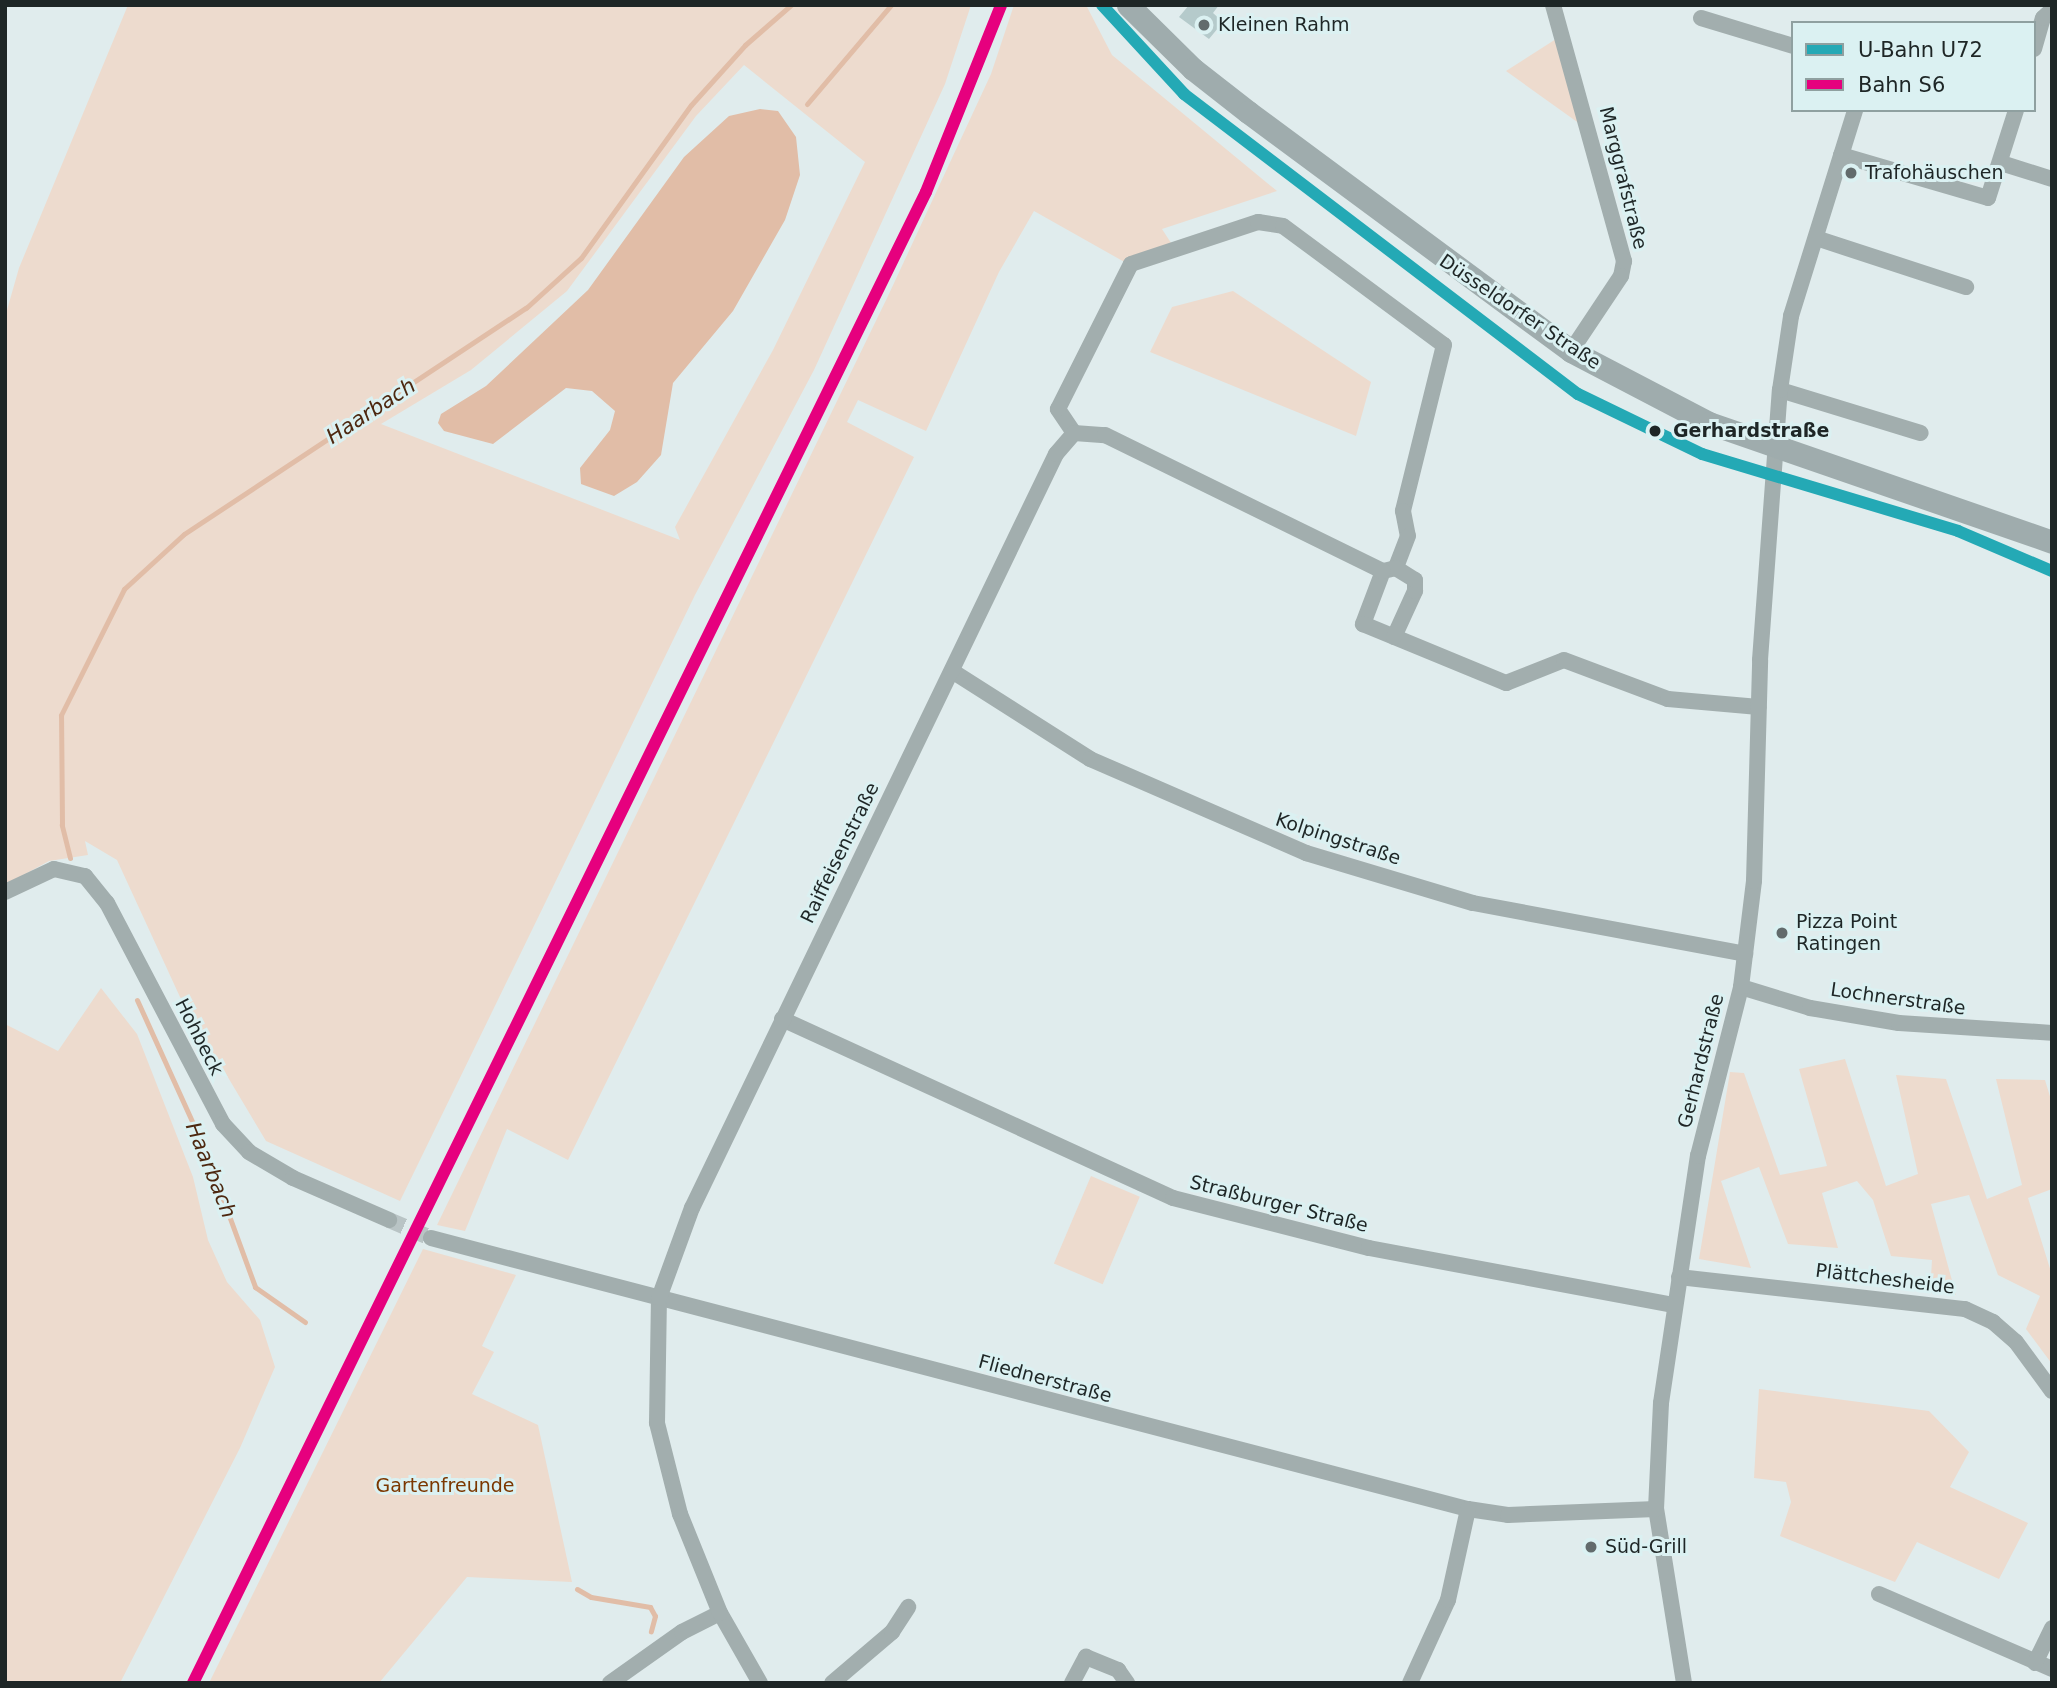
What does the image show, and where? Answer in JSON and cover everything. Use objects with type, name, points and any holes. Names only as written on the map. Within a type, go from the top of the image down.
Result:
[{"type":"main road","name":"Düsseldorfer Straße","points":[[1128,5],[1237,104],[1571,351],[1705,421],[2052,542]]},
{"type":"street","name":"Marggrafstraße","points":[[1553,5],[1624,261],[1621,276],[1571,351]]},
{"type":"street","points":[[2036,45],[2052,10]]},
{"type":"street","points":[[1701,18],[1791,46]]},
{"type":"street","name":"Gerhardstraße","points":[[1684,1683],[1656,1509],[1673,1305],[1698,1156],[1741,987],[1754,881],[1759,706],[1775,445],[1791,316],[1854,112]]},
{"type":"street","points":[[1841,155],[1980,200],[1992,193],[2016,112]]},
{"type":"street","points":[[2001,163],[2052,179]]},
{"type":"street","points":[[1394,637],[1415,591],[1415,580],[1390,570],[1105,435],[1074,433],[1058,409],[1131,264],[1258,222],[1283,226],[1444,345],[1403,511],[1408,536],[1390,570],[1363,624],[1394,637],[1506,683],[1564,660],[1668,699],[1759,706]]},
{"type":"street","points":[[1816,238],[1966,287]]},
{"type":"street","points":[[1780,390],[1921,433]]},
{"type":"street","name":"Raiffeisenstraße","points":[[760,1683],[720,1613],[680,1514],[657,1423],[659,1298],[692,1208],[782,1019],[1056,454],[1074,433]]},
{"type":"street","name":"Kolpingstraße","points":[[952,671],[1090,759],[1306,853],[1473,902],[1745,954]]},
{"type":"street","name":"Hohbeck","points":[[5,892],[54,869],[85,876],[107,903],[223,1124],[249,1152],[293,1178],[388,1220]]},
{"type":"street","name":"Lochnerstraße","points":[[1741,987],[1810,1008],[1899,1023],[2052,1033]]},
{"type":"street","name":"Straßburger Straße","points":[[782,1019],[1173,1198],[1369,1248],[1673,1305]]},
{"type":"street","name":"Fliednerstraße","points":[[431,1238],[1468,1509],[1508,1515],[1656,1509]]},
{"type":"street","name":"Plättchesheide","points":[[1679,1277],[1965,1309],[1993,1322],[2016,1342],[2052,1391]]},
{"type":"street","points":[[1410,1683],[1448,1600],[1468,1509]]},
{"type":"street","points":[[1879,1594],[2052,1669]]},
{"type":"street","points":[[832,1683],[892,1632],[908,1607]]},
{"type":"street","points":[[610,1683],[682,1632],[720,1613]]},
{"type":"street","points":[[2035,1663],[2052,1628]]},
{"type":"street","points":[[1072,1683],[1086,1657],[1118,1670],[1127,1683]]},
{"type":"green space","points":[[128,5],[971,5],[945,84],[814,370],[695,595],[400,1201],[266,1141],[180,997],[117,860],[85,841],[88,855],[49,861],[5,885],[5,317],[19,268]],"holes":[[[744,65],[865,162],[773,350],[675,527],[680,540],[381,424],[471,370],[567,291],[696,116]]]},
{"type":"green space","points":[[1014,5],[1086,5],[1112,55],[1277,191],[1162,229],[1173,246],[1128,264],[1034,211],[999,272],[926,431],[858,400],[847,422],[914,457],[568,1160],[507,1129],[465,1231],[437,1225],[888,296],[991,74]]},
{"type":"green space","points":[[1556,39],[1580,124],[1506,71]]},
{"type":"green space","points":[[1233,291],[1371,382],[1356,436],[1150,352],[1172,307]]},
{"type":"green space","points":[[101,988],[137,1034],[193,1177],[208,1240],[227,1282],[260,1320],[275,1367],[240,1448],[120,1683],[5,1683],[5,1024],[58,1051]]},
{"type":"green space","points":[[1845,1059],[1886,1186],[1918,1174],[1896,1075],[1946,1079],[1987,1199],[2022,1185],[1996,1079],[2045,1080],[2052,1103],[2052,1189],[2028,1198],[2052,1275],[2052,1364],[2026,1329],[2040,1296],[1998,1275],[1969,1195],[1931,1204],[1956,1295],[1930,1293],[1932,1260],[1891,1256],[1873,1200],[1857,1181],[1822,1193],[1838,1248],[1788,1244],[1759,1167],[1721,1181],[1751,1268],[1699,1259],[1730,1072],[1744,1073],[1780,1175],[1827,1166],[1799,1069]]},
{"type":"green space","points":[[1091,1176],[1140,1197],[1103,1284],[1054,1263]]},
{"type":"green space","name":"Gartenfreunde","points":[[423,1249],[516,1275],[482,1346],[494,1352],[472,1394],[538,1425],[572,1582],[467,1577],[379,1683],[209,1683]]},
{"type":"green space","points":[[1759,1389],[1929,1411],[1969,1452],[1950,1487],[2028,1523],[1999,1579],[1917,1542],[1895,1582],[1780,1536],[1791,1502],[1786,1482],[1754,1478]]},
{"type":"shaded area","points":[[760,109],[778,111],[796,137],[800,175],[785,220],[733,311],[673,383],[661,455],[637,482],[614,496],[581,484],[580,468],[610,430],[615,411],[592,391],[566,388],[493,444],[444,431],[438,423],[441,414],[486,386],[588,290],[684,157],[729,116]]},
{"type":"building","name":"Kleinen Rahm","points":[[1189,5],[1219,5],[1213,13],[1223,22],[1209,39],[1179,17]]},
{"type":"waterway","name":"Haarbach","points":[[70,858],[62,825],[61,715],[124,589],[184,534],[526,308],[581,258],[691,105],[745,45],[791,5]]},
{"type":"waterway","points":[[807,104],[891,5]]},
{"type":"waterway","name":"Haarbach","points":[[137,1000],[205,1150],[255,1287],[305,1322]]},
{"type":"waterway","name":"Haarbach","points":[[577,1589],[591,1597],[650,1607],[655,1616],[651,1631]]},
{"type":"tunnel","points":[[389,1220],[431,1238]]},
{"type":"metro line","name":"U72","points":[[1102,5],[1184,94],[1578,394],[1702,454],[1958,531],[2052,571]]},
{"type":"rail line","name":"S6","points":[[193,1683],[926,192],[1001,5]]},
{"type":"place","name":"Kleinen Rahm","points":[[1204,25]]},
{"type":"place","name":"Trafohäuschen","points":[[1851,173]]},
{"type":"place","name":"Gerhardstraße","points":[[1655,431]]},
{"type":"place","name":"Pizza Point Ratingen","points":[[1782,933]]},
{"type":"place","name":"Süd-Grill","points":[[1591,1547]]}]
